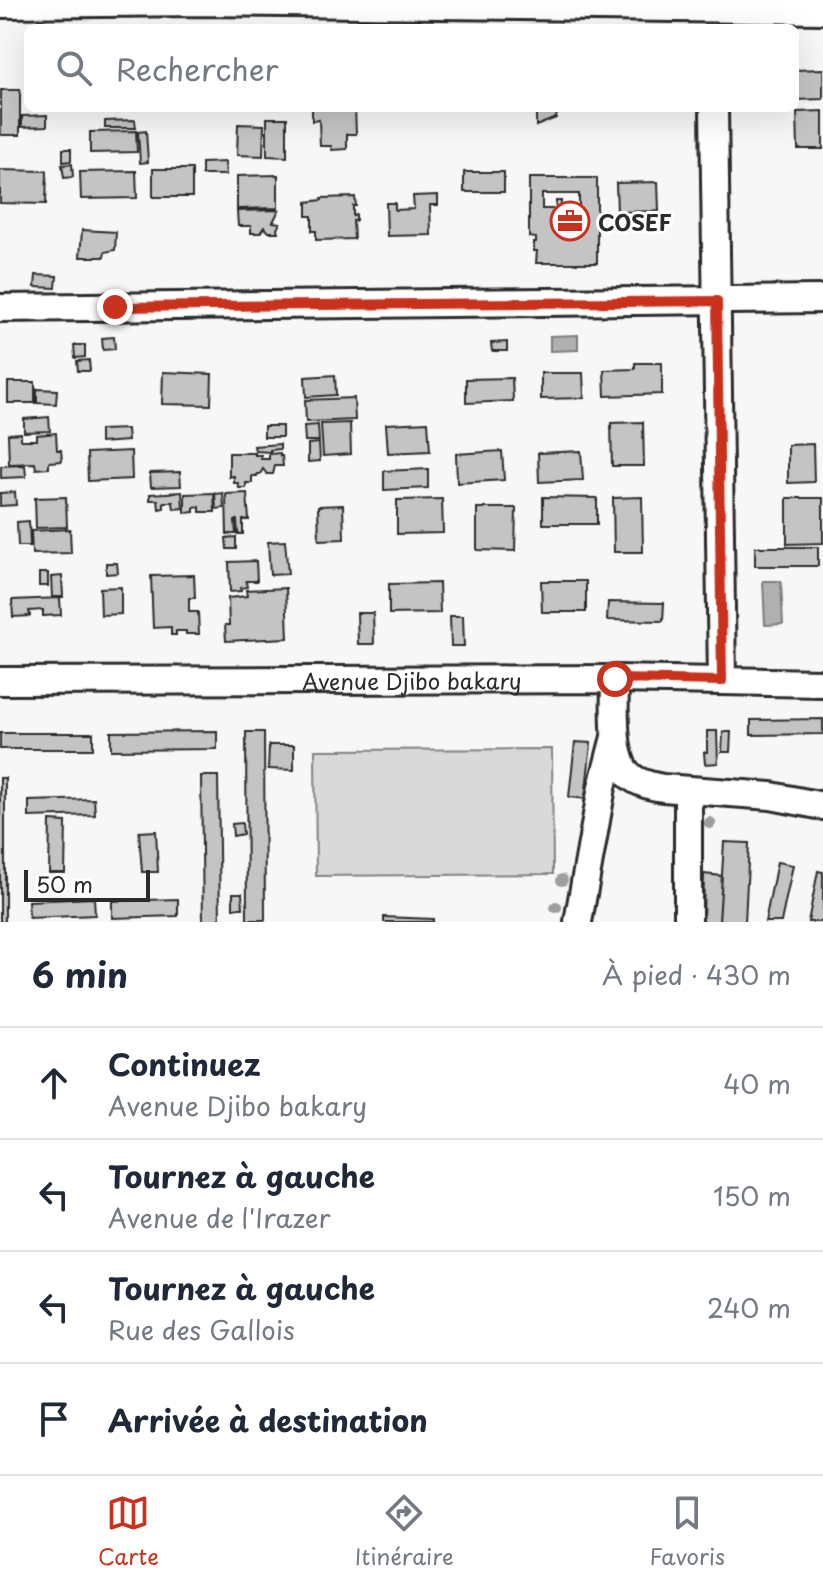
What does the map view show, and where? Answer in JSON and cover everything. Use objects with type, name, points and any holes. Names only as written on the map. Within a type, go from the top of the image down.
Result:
[{"type":"street","points":[[0,4],[203,2],[713,13],[823,10]]},
{"type":"street","points":[[714,112],[722,681]]},
{"type":"street","points":[[0,308],[823,299]]},
{"type":"street","points":[[615,679],[616,734],[622,763],[629,775],[646,785],[771,796],[823,806]]},
{"type":"street","name":"Avenue Djibo bakary","points":[[0,681],[615,679],[823,683]]},
{"type":"street","points":[[578,922],[602,787],[616,734]]},
{"type":"street","points":[[688,790],[688,922]]},
{"type":"shaded area","points":[[578,335],[578,350],[550,351],[550,336]]},
{"type":"shaded area","points":[[763,581],[781,581],[783,624],[765,625]]},
{"type":"shaded area","points":[[552,749],[553,874],[316,876],[315,750]]},
{"type":"building","points":[[823,69],[823,99],[799,100],[799,70]]},
{"type":"building","points":[[1,90],[20,90],[20,135],[1,135]]},
{"type":"building","points":[[823,111],[823,149],[798,149],[799,112]]},
{"type":"building","points":[[312,112],[355,112],[356,134],[347,134],[347,149],[332,150],[331,146],[320,146],[319,120],[312,121]]},
{"type":"building","points":[[536,112],[557,112],[556,118],[536,126]]},
{"type":"building","points":[[47,115],[47,126],[22,127],[22,116]]},
{"type":"building","points":[[267,118],[287,118],[287,157],[267,156]]},
{"type":"building","points":[[135,120],[136,128],[105,128],[105,121]]},
{"type":"building","points":[[238,124],[264,125],[263,156],[237,155]]},
{"type":"building","points":[[136,131],[137,152],[90,153],[90,132]]},
{"type":"building","points":[[146,131],[148,162],[140,163],[138,132]]},
{"type":"building","points":[[63,149],[71,149],[71,161],[63,162]]},
{"type":"building","points":[[225,162],[226,175],[202,175],[202,163]]},
{"type":"building","points":[[72,164],[73,177],[64,178],[62,165]]},
{"type":"building","points":[[153,169],[192,169],[192,197],[153,197]]},
{"type":"building","points":[[0,170],[47,171],[46,204],[0,203]]},
{"type":"building","points":[[136,171],[137,198],[81,199],[80,172]]},
{"type":"building","points":[[464,172],[504,172],[504,192],[464,192]]},
{"type":"building","points":[[278,175],[278,208],[237,209],[237,176]]},
{"type":"building","points":[[529,178],[597,178],[597,263],[536,263],[536,238],[529,237]],"holes":[[[542,194],[579,194],[579,209],[568,209],[568,233],[557,233],[557,221],[561,221],[561,201],[556,201],[556,209],[542,209]]]},
{"type":"building","points":[[658,182],[659,211],[617,212],[616,183]]},
{"type":"building","points":[[438,195],[438,205],[430,205],[431,235],[387,236],[386,203],[395,203],[395,210],[414,209],[413,196]]},
{"type":"building","points":[[355,197],[354,239],[316,240],[316,231],[312,231],[312,216],[307,216],[307,202],[322,198]]},
{"type":"building","points":[[279,210],[273,222],[280,223],[278,232],[269,232],[264,227],[260,233],[251,233],[251,226],[238,226],[237,211]]},
{"type":"building","points":[[82,230],[116,232],[115,250],[105,252],[104,257],[80,257]]},
{"type":"building","points":[[36,275],[57,276],[56,288],[35,287]]},
{"type":"building","points":[[114,337],[115,349],[103,350],[102,338]]},
{"type":"building","points":[[507,342],[507,351],[492,351],[491,343]]},
{"type":"building","points":[[74,345],[85,345],[85,357],[75,358]]},
{"type":"building","points":[[89,360],[90,371],[78,371],[77,361]]},
{"type":"building","points":[[635,363],[662,363],[662,394],[605,396],[604,370],[635,369]]},
{"type":"building","points":[[163,372],[212,374],[211,405],[162,404]]},
{"type":"building","points":[[541,373],[583,373],[584,398],[541,399]]},
{"type":"building","points":[[335,375],[336,395],[306,397],[305,377]]},
{"type":"building","points":[[512,378],[513,401],[466,403],[466,379]]},
{"type":"building","points":[[8,382],[35,382],[35,403],[8,403]]},
{"type":"building","points":[[37,389],[57,390],[56,404],[37,403]]},
{"type":"building","points":[[354,398],[355,420],[306,422],[305,400]]},
{"type":"building","points":[[49,417],[50,431],[24,432],[24,419]]},
{"type":"building","points":[[428,422],[430,451],[388,453],[386,424]]},
{"type":"building","points":[[643,422],[644,466],[612,466],[611,423]]},
{"type":"building","points":[[350,423],[351,454],[323,456],[321,424]]},
{"type":"building","points":[[318,425],[319,441],[305,441],[304,426]]},
{"type":"building","points":[[264,426],[282,426],[282,437],[264,437]]},
{"type":"building","points":[[127,429],[128,441],[100,443],[100,430]]},
{"type":"building","points":[[21,433],[21,440],[37,440],[37,435],[56,433],[57,450],[61,450],[62,461],[49,462],[49,468],[36,469],[35,463],[9,464],[8,434]]},
{"type":"building","points":[[319,443],[320,461],[308,462],[308,444]]},
{"type":"building","points":[[280,444],[280,449],[270,452],[255,451],[254,446]]},
{"type":"building","points":[[813,444],[814,482],[788,483],[788,445]]},
{"type":"building","points":[[131,451],[132,479],[88,481],[87,453]]},
{"type":"building","points":[[502,451],[504,480],[457,483],[456,454]]},
{"type":"building","points":[[581,451],[583,480],[539,482],[538,453]]},
{"type":"building","points":[[229,453],[255,453],[261,455],[261,459],[269,459],[269,454],[280,453],[283,466],[275,466],[273,474],[267,474],[263,469],[257,476],[252,476],[252,483],[246,483],[246,488],[239,488],[238,483],[234,483],[234,476],[229,477]]},
{"type":"building","points":[[25,465],[26,477],[1,478],[1,466]]},
{"type":"building","points":[[428,469],[428,488],[384,490],[384,471]]},
{"type":"building","points":[[180,472],[181,486],[151,487],[150,473]]},
{"type":"building","points":[[15,492],[16,505],[0,506],[0,493]]},
{"type":"building","points":[[182,492],[183,508],[174,509],[173,502],[164,502],[164,508],[159,509],[158,500],[150,500],[150,494]]},
{"type":"building","points":[[214,493],[215,512],[200,512],[200,507],[194,508],[194,512],[185,513],[185,494]]},
{"type":"building","points":[[223,493],[224,508],[216,509],[215,494]]},
{"type":"building","points":[[247,493],[249,520],[243,520],[243,534],[238,534],[237,520],[236,534],[227,534],[226,494]]},
{"type":"building","points":[[66,497],[67,527],[36,528],[35,498]]},
{"type":"building","points":[[543,497],[597,498],[597,524],[543,524]]},
{"type":"building","points":[[642,497],[643,552],[614,552],[613,498]]},
{"type":"building","points":[[787,498],[823,498],[823,543],[787,544]]},
{"type":"building","points":[[442,499],[443,533],[397,534],[397,500]]},
{"type":"building","points":[[343,505],[344,539],[319,540],[318,506]]},
{"type":"building","points":[[477,508],[516,508],[515,551],[477,550]]},
{"type":"building","points":[[29,521],[30,546],[18,546],[17,522]]},
{"type":"building","points":[[70,529],[71,553],[32,554],[31,531]]},
{"type":"building","points":[[236,537],[236,549],[227,549],[226,538]]},
{"type":"building","points":[[285,541],[288,574],[270,575],[268,542]]},
{"type":"building","points":[[755,547],[818,547],[818,566],[755,566]]},
{"type":"building","points":[[256,561],[257,581],[246,581],[247,587],[230,592],[229,562]]},
{"type":"building","points":[[106,563],[117,563],[118,573],[106,574]]},
{"type":"building","points":[[39,573],[48,573],[48,586],[39,586]]},
{"type":"building","points":[[194,575],[195,598],[189,598],[189,612],[198,612],[199,634],[176,631],[176,635],[171,635],[171,627],[153,628],[151,576]]},
{"type":"building","points":[[62,576],[63,597],[52,597],[51,577]]},
{"type":"building","points":[[541,581],[586,581],[586,612],[542,612]]},
{"type":"building","points":[[439,583],[440,613],[389,614],[389,584]]},
{"type":"building","points":[[121,587],[121,614],[101,615],[100,588]]},
{"type":"building","points":[[286,588],[288,638],[226,641],[228,598],[247,596],[246,590]]},
{"type":"building","points":[[60,598],[61,615],[43,616],[43,610],[29,611],[30,616],[13,617],[12,600]]},
{"type":"building","points":[[608,602],[664,603],[663,621],[607,620]]},
{"type":"building","points":[[357,613],[373,613],[374,644],[358,644]]},
{"type":"building","points":[[450,616],[463,616],[464,646],[451,646]]},
{"type":"building","points":[[823,719],[823,734],[751,735],[751,720]]},
{"type":"building","points":[[217,731],[217,749],[111,750],[111,732]]},
{"type":"building","points":[[707,731],[717,731],[718,763],[705,764]]},
{"type":"building","points":[[246,732],[264,732],[265,920],[247,920]]},
{"type":"building","points":[[723,732],[731,732],[730,752],[722,752]]},
{"type":"building","points":[[0,733],[93,733],[93,749],[0,749]]},
{"type":"building","points":[[575,742],[591,743],[585,799],[569,797]]},
{"type":"building","points":[[269,745],[294,745],[294,770],[268,769]]},
{"type":"building","points":[[201,776],[218,776],[220,921],[203,922]]},
{"type":"building","points":[[0,778],[5,778],[5,922],[0,922]]},
{"type":"building","points":[[94,799],[95,815],[29,817],[29,801]]},
{"type":"building","points":[[50,821],[66,822],[65,873],[49,873]]},
{"type":"building","points":[[242,823],[243,834],[233,836],[232,824]]},
{"type":"building","points":[[156,831],[158,872],[142,872],[139,832]]},
{"type":"building","points":[[724,842],[749,843],[745,922],[719,922]]},
{"type":"building","points":[[777,862],[793,865],[781,922],[765,922]]},
{"type":"building","points":[[818,871],[823,872],[823,922],[808,922]]},
{"type":"building","points":[[704,874],[722,876],[719,922],[703,922]]},
{"type":"building","points":[[233,893],[242,893],[243,908],[233,908]]},
{"type":"building","points":[[94,898],[95,915],[29,918],[28,901]]},
{"type":"building","points":[[178,899],[178,916],[112,918],[112,901]]},
{"type":"building","points":[[384,917],[433,919],[433,922],[384,922]]},
{"type":"place","name":"COSEF","points":[[570,221]]},
{"type":"route","points":[[115,307],[717,301],[722,681],[615,679]]}]
